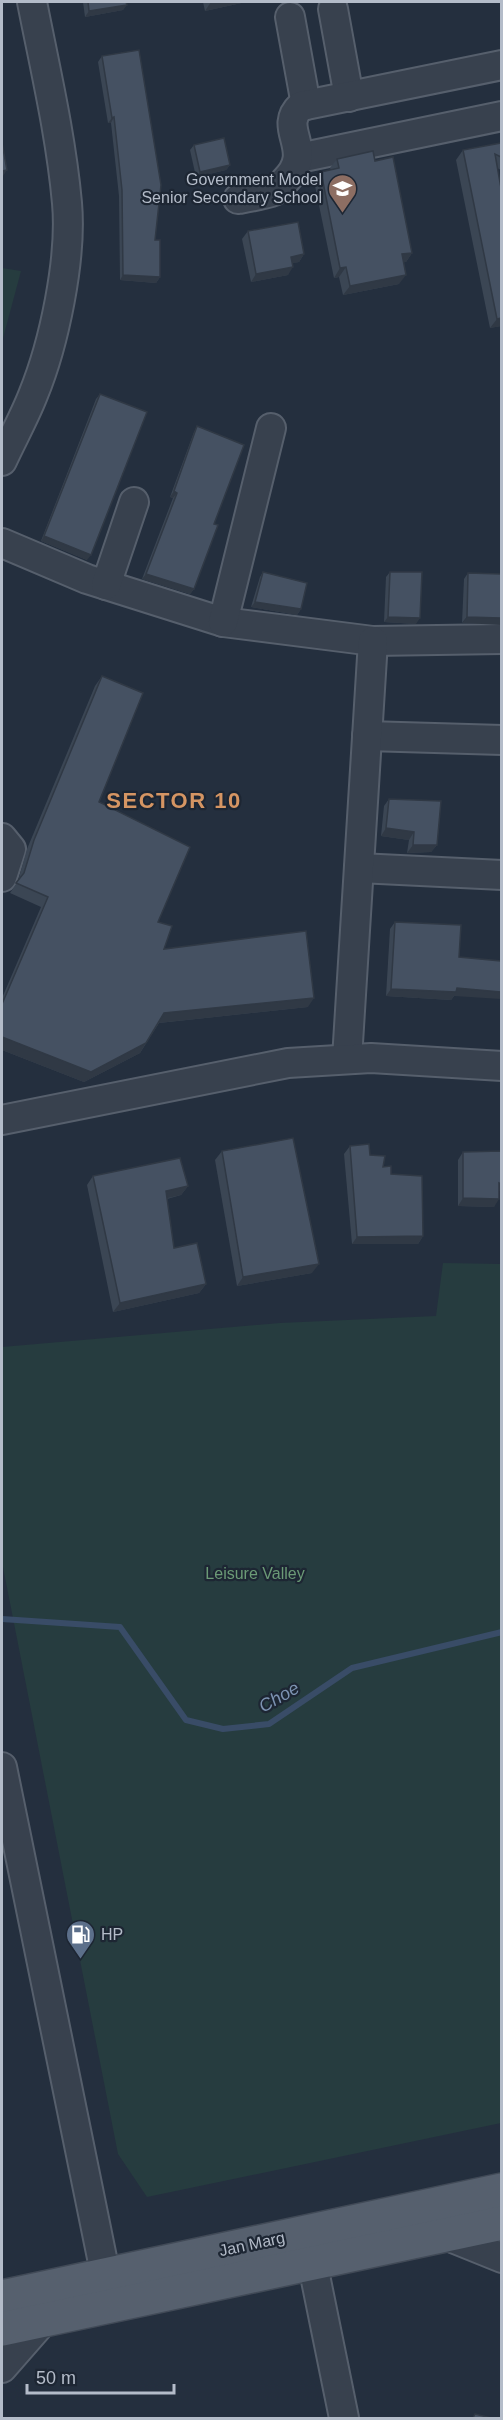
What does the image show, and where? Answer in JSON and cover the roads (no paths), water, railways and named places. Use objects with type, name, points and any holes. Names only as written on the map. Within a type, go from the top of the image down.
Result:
[{"type":"main road","name":"Jan Marg","points":[[2,2329],[44,2320],[108,2290],[306,2232],[501,2190]]},
{"type":"main road","name":"Jan Marg","points":[[2,2297],[108,2290],[312,2263],[501,2223]]},
{"type":"street","points":[[2,461],[33,395],[56,320],[64,259],[67,206],[56,123],[32,2]]},
{"type":"street","points":[[333,9],[349,96]]},
{"type":"street","points":[[290,17],[306,105]]},
{"type":"street","points":[[238,199],[276,190],[292,174],[299,158],[292,121],[294,113],[306,105],[501,65]]},
{"type":"street","points":[[299,158],[501,117]]},
{"type":"street","points":[[223,622],[271,428]]},
{"type":"street","points":[[106,585],[134,502]]},
{"type":"street","points":[[2,543],[106,585],[223,622],[372,640],[501,639]]},
{"type":"street","points":[[347,1059],[372,640]]},
{"type":"street","points":[[367,735],[501,740]]},
{"type":"street","points":[[2,838],[11,849],[2,877]]},
{"type":"street","points":[[359,868],[501,875]]},
{"type":"street","points":[[2,1120],[288,1063],[370,1058],[501,1066]]},
{"type":"street","points":[[2,1767],[108,2290]]},
{"type":"street","points":[[306,2232],[344,2418]]},
{"type":"street","points":[[445,2235],[501,2258]]},
{"type":"street","points":[[2,2368],[44,2320]]},
{"type":"waterway","name":"Choe","points":[[2,1619],[120,1627],[186,1720],[223,1729],[269,1724],[352,1668],[502,1632]]},
{"type":"place","name":"Government Model Senior Secondary School","points":[[343,214]]},
{"type":"place","name":"HP","points":[[80,1960]]},
{"type":"district","name":"SECTOR 10","points":[[174,800]]},
{"type":"park label","name":"Leisure Valley","points":[[255,1573]]}]
